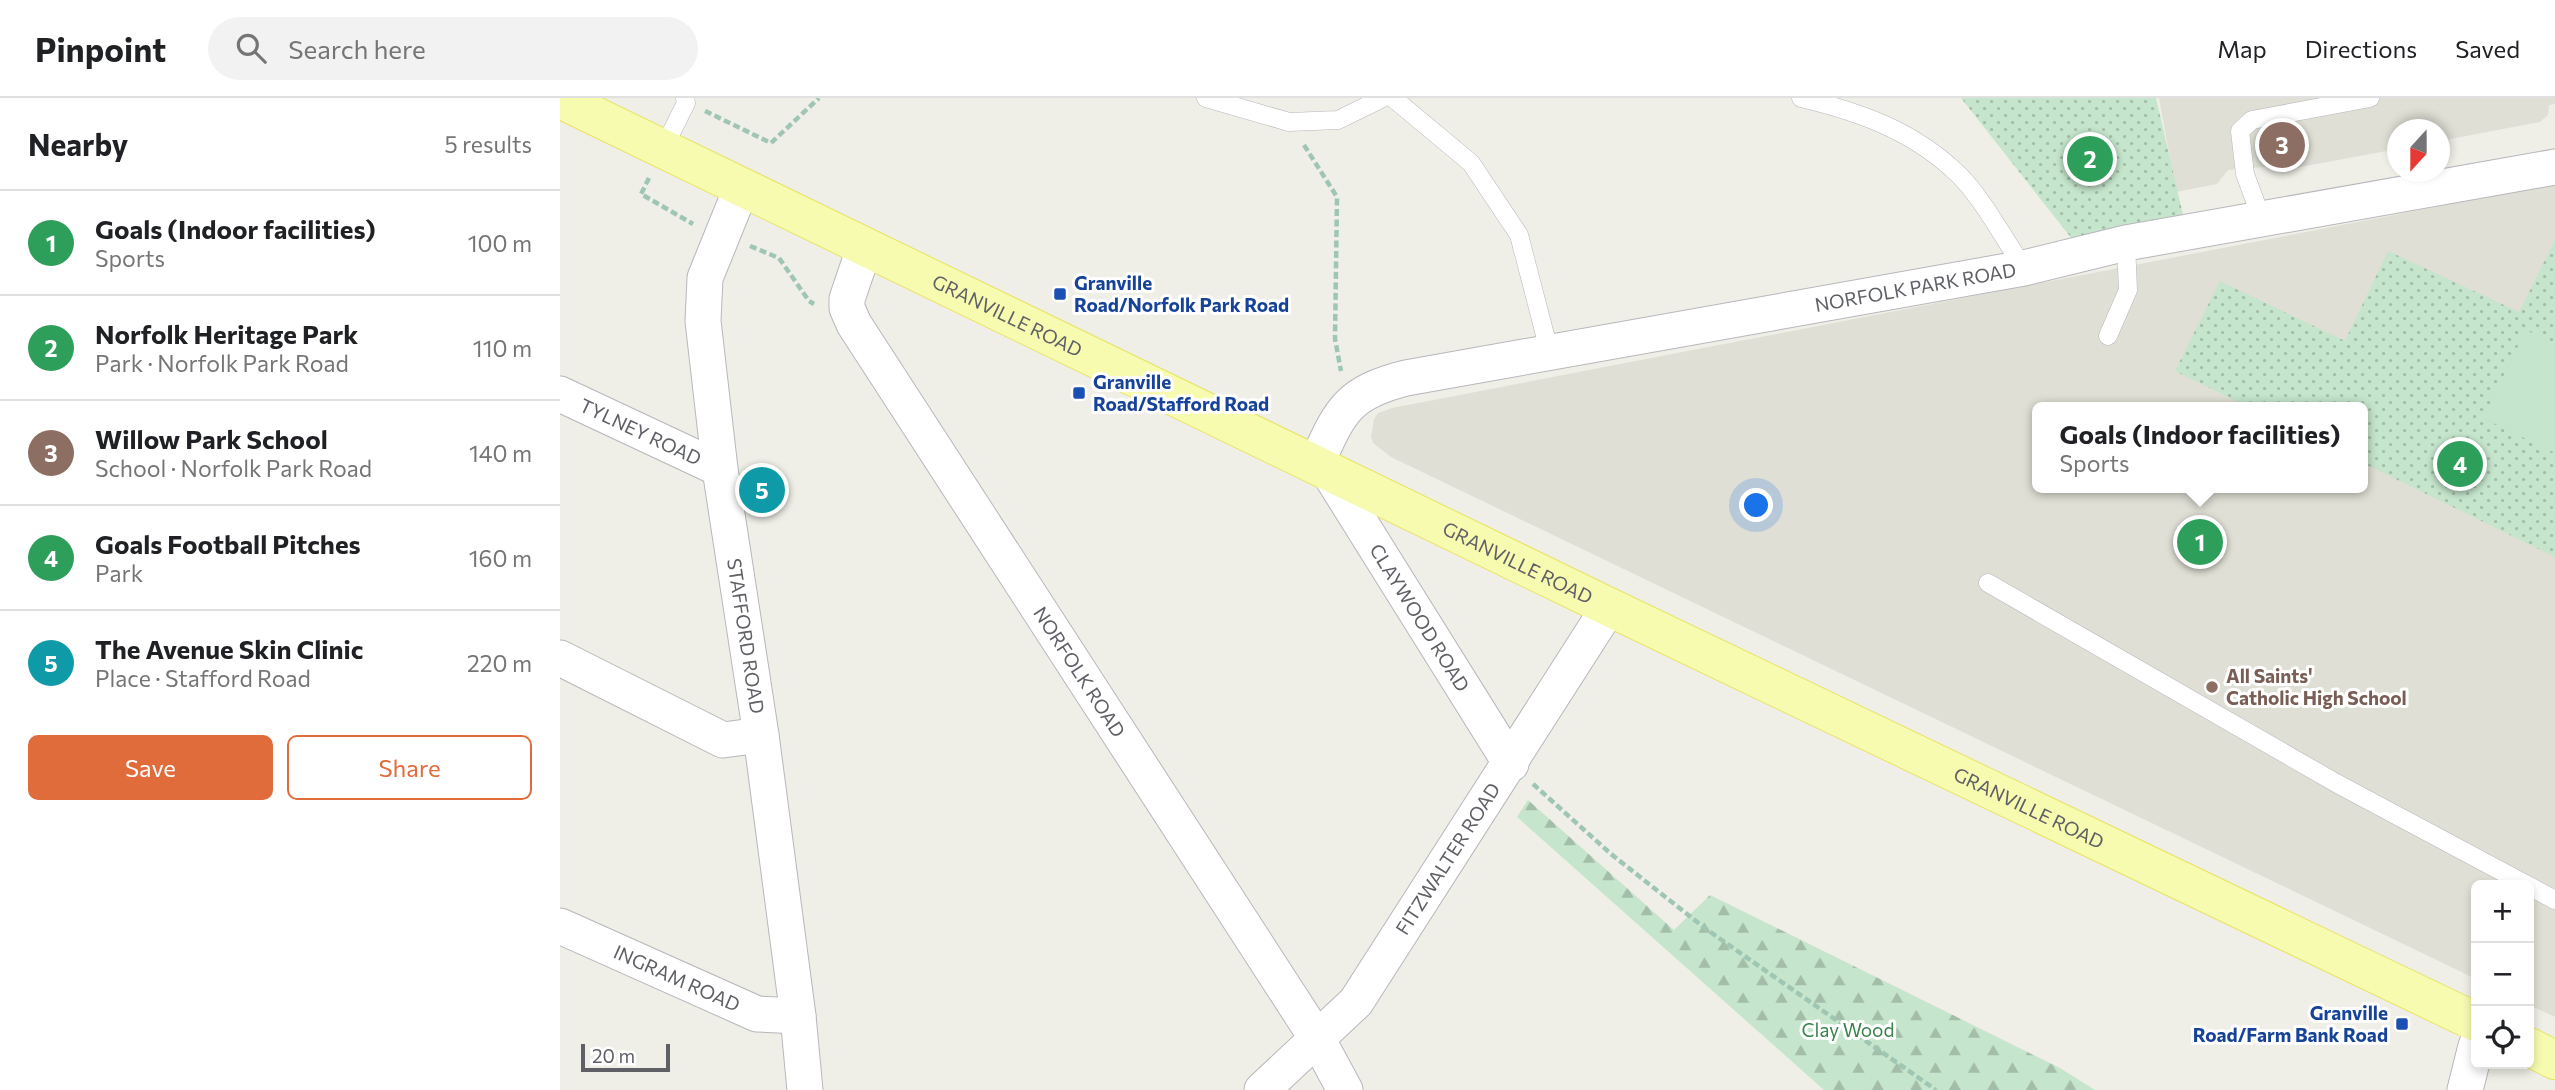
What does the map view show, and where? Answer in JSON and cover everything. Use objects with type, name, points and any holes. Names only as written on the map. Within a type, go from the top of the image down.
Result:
[{"type":"main road","name":"GRANVILLE ROAD","points":[[564,100],[1609,607],[2471,1020]]},
{"type":"main road","points":[[2534,1050],[2555,1060]]},
{"type":"street","name":"NORFOLK PARK ROAD","points":[[1347,404],[1381,384],[1393,381],[2024,268],[2126,243],[2555,167]]},
{"type":"street","name":"STAFFORD ROAD","points":[[741,188],[710,259],[703,296],[720,469],[761,735],[798,1016],[797,1088]]},
{"type":"street","name":"NORFOLK ROAD","points":[[865,246],[847,299],[847,308],[854,324],[1318,1040],[1345,1090]]},
{"type":"street","name":"TYLNEY ROAD","points":[[560,394],[720,469]]},
{"type":"street","points":[[1322,467],[1347,404]]},
{"type":"street","name":"CLAYWOOD ROAD","points":[[1322,467],[1511,764]]},
{"type":"street","name":"FITZWALTER ROAD","points":[[1262,1090],[1356,1003],[1609,607]]},
{"type":"street","points":[[560,657],[723,740],[761,735]]},
{"type":"street","name":"INGRAM ROAD","points":[[560,926],[757,1014],[798,1016]]},
{"type":"street","points":[[2465,1090],[2471,1066]]},
{"type":"lane","points":[[1206,98],[1289,122],[1338,120],[1383,98]]},
{"type":"lane","points":[[1393,98],[1471,163],[1519,235],[1550,354]]},
{"type":"lane","points":[[1801,98],[1856,111],[1908,135],[1959,176],[2024,268]]},
{"type":"lane","points":[[2262,220],[2245,174],[2240,131],[2252,120],[2370,98]]},
{"type":"lane","points":[[663,149],[685,100]]},
{"type":"lane","points":[[2108,336],[2128,290],[2126,243]]},
{"type":"lane","points":[[1988,583],[2336,783],[2517,880]]},
{"type":"lane","points":[[2534,889],[2555,900]]},
{"type":"path","points":[[685,100],[771,143],[819,98]]},
{"type":"path","points":[[1289,122],[1337,197],[1335,339],[1347,404]]},
{"type":"path","points":[[1511,764],[1611,854],[1706,929],[1936,1090]]},
{"type":"shaded area","points":[[2159,98],[2555,98],[2555,104],[2549,105],[2548,115],[2540,122],[2450,139],[2450,119],[2387,119],[2387,151],[2285,170],[2275,166],[2228,170],[2217,184],[2176,192]]},
{"type":"shaded area","name":"All Saints' Catholic High School","points":[[2555,184],[2555,1017],[2534,1007],[2534,880],[2471,880],[2471,977],[1391,457],[1373,443],[1371,437],[1374,419],[1378,413],[1392,408]]},
{"type":"green space","points":[[1961,98],[2156,98],[2184,219],[2076,244]]},
{"type":"green space","points":[[2555,240],[2555,557],[2368,465],[2368,402],[2239,402],[2175,371],[2220,281],[2345,341],[2388,251],[2519,312]]},
{"type":"green space","points":[[2526,330],[2555,344],[2555,453],[2483,418]]},
{"type":"green space","name":"Clay Wood","points":[[1528,800],[1674,930],[1710,895],[2060,1068],[2095,1090],[1824,1090],[1517,817]]},
{"type":"place","name":"Willow Park School","points":[[2282,145]]},
{"type":"place","name":"Norfolk Heritage Park","points":[[2090,159]]},
{"type":"place","name":"Granville Road/Norfolk Park Road","points":[[1060,294]]},
{"type":"place","name":"Granville Road/Stafford Road","points":[[1079,393]]},
{"type":"place","name":"Goals Football Pitches","points":[[2460,464]]},
{"type":"place","name":"The Avenue Skin Clinic","points":[[762,490]]},
{"type":"place","name":"Goals (Indoor facilities)","points":[[2200,542]]},
{"type":"place","name":"All Saints' Catholic High School","points":[[2212,687]]},
{"type":"place","name":"Granville Road/Farm Bank Road","points":[[2402,1024]]}]
